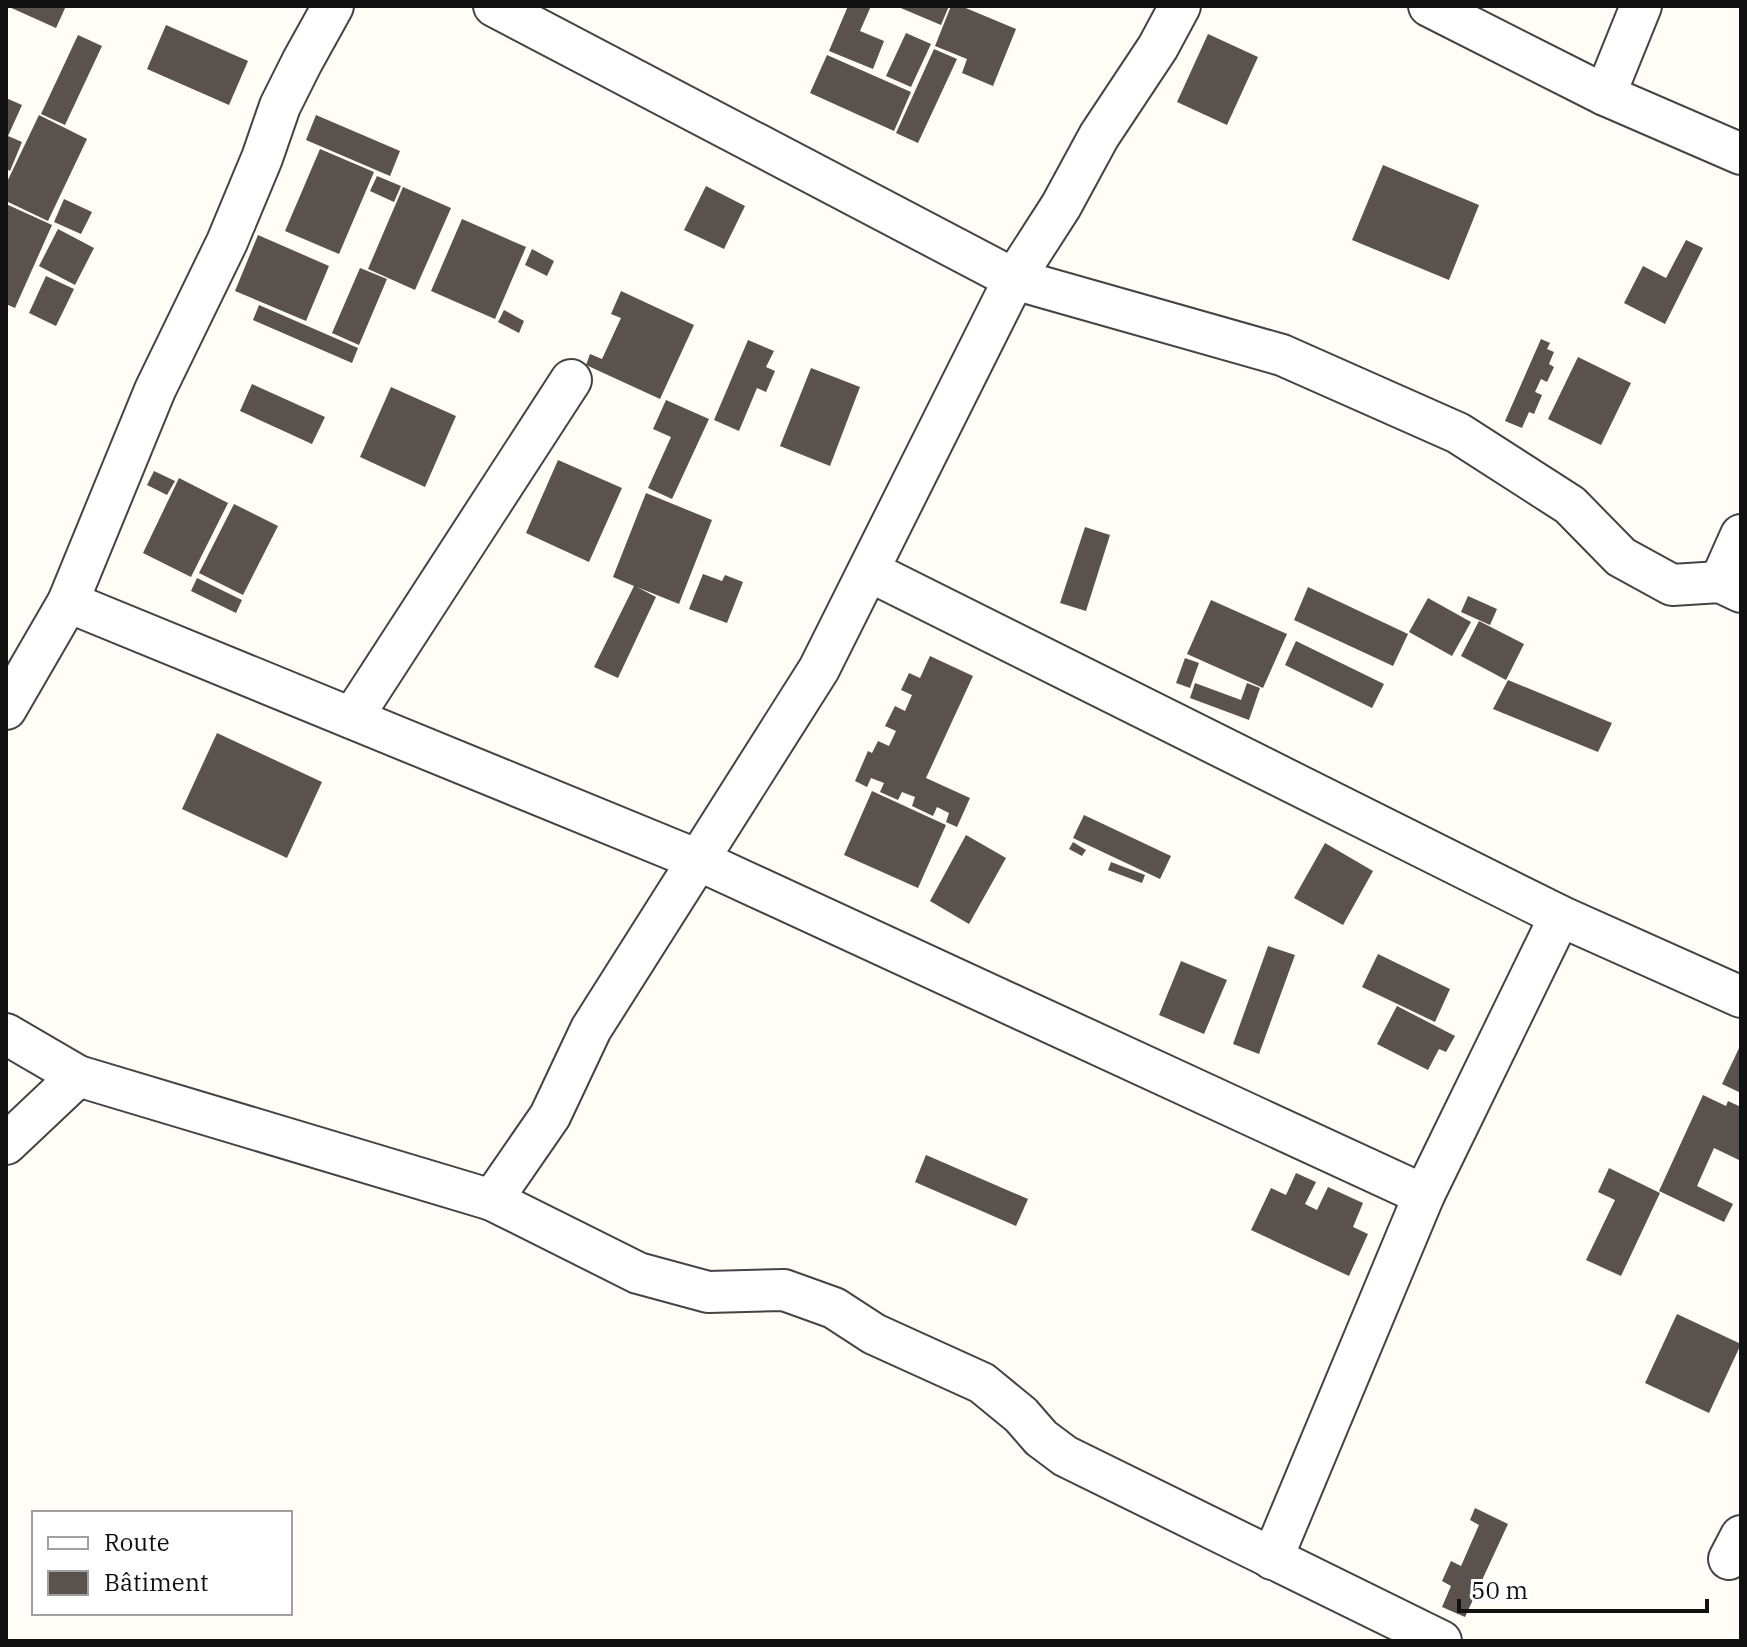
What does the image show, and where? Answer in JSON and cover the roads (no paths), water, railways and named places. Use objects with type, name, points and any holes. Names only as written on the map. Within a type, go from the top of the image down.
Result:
[{"type":"street","points":[[6,709],[68,602],[155,390],[227,242],[280,106],[333,6]]},
{"type":"street","points":[[494,6],[1014,279],[1282,355],[1458,433],[1570,505],[1621,557],[1672,585],[1731,587],[1741,535]]},
{"type":"street","points":[[492,1200],[550,1116],[591,1029],[819,669],[1014,279],[1061,206],[1099,136],[1158,47],[1180,6]]},
{"type":"street","points":[[1429,6],[1605,95],[1741,154]]},
{"type":"street","points":[[1605,95],[1641,6]]},
{"type":"street","points":[[352,718],[571,380]]},
{"type":"street","points":[[869,571],[1560,916],[1741,997]]},
{"type":"street","points":[[68,602],[698,860],[1424,1195]]},
{"type":"street","points":[[1272,1559],[1424,1195],[1560,916]]},
{"type":"street","points":[[6,1034],[78,1076],[492,1200],[638,1273],[708,1292],[784,1290],[834,1308],[874,1334],[982,1383],[1065,1456],[1441,1641]]},
{"type":"street","points":[[6,1144],[78,1076]]}]
